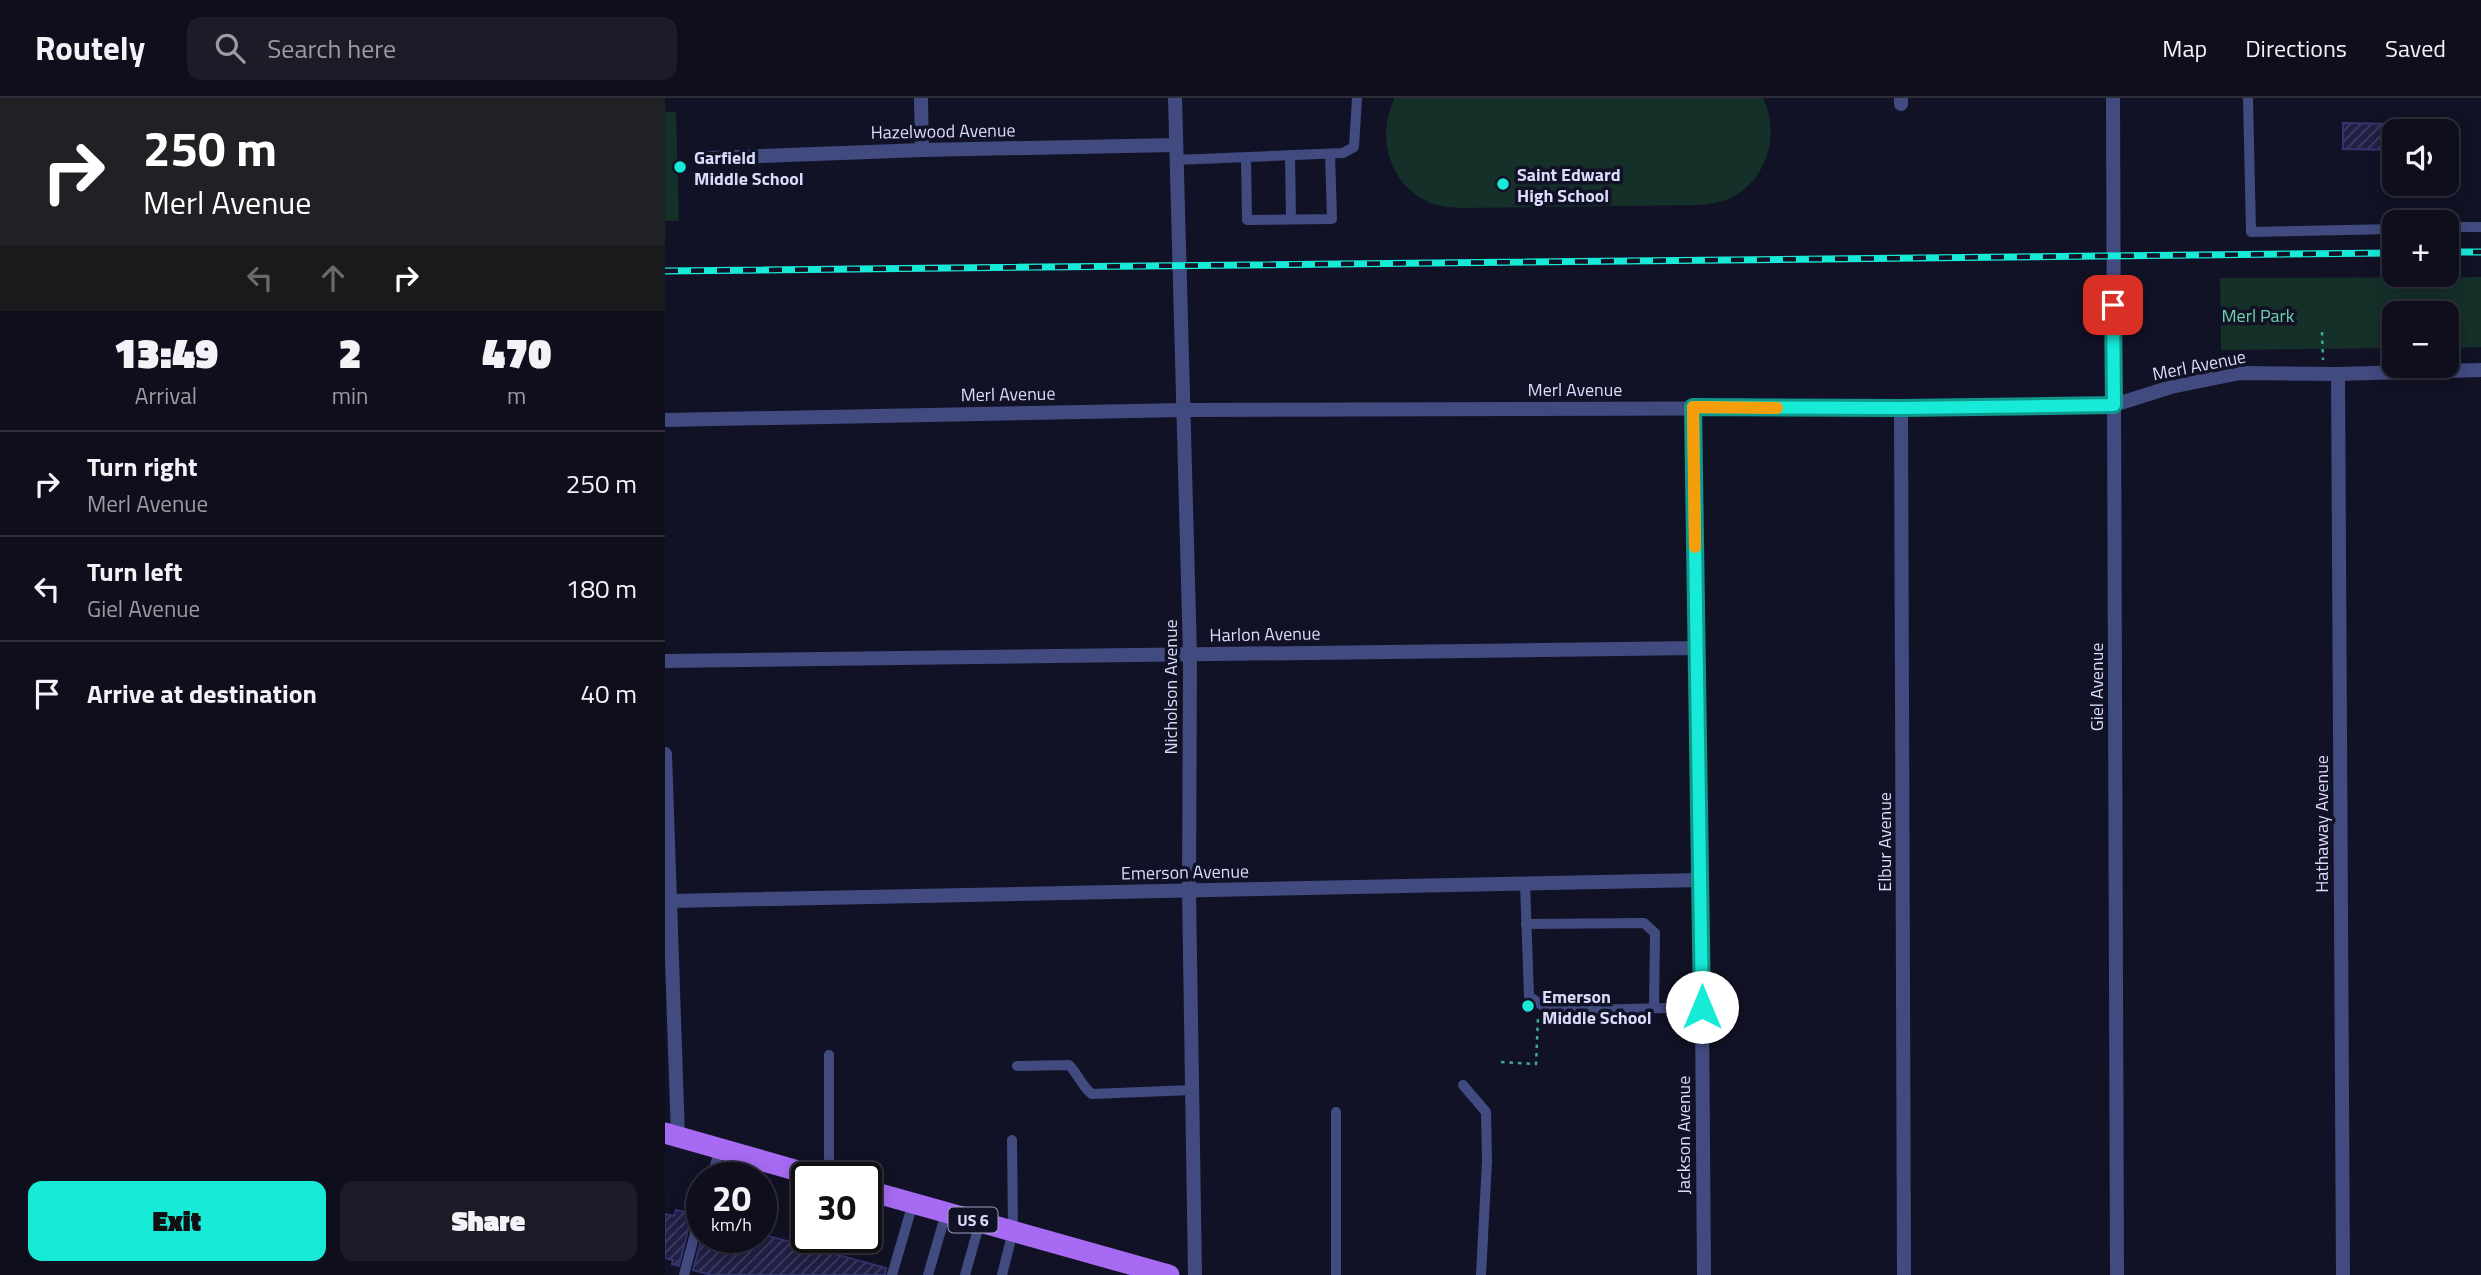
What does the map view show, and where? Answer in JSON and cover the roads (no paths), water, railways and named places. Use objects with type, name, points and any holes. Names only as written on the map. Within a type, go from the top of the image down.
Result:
[{"type":"main road","points":[[672,1135],[791,1169]]},
{"type":"main road","name":"US 6","points":[[882,1194],[1169,1275]]},
{"type":"street","points":[[921,98],[922,150]]},
{"type":"street","name":"Nicholson Avenue","points":[[1175,98],[1190,654],[1189,891],[1195,1275]]},
{"type":"street","name":"Giel Avenue","points":[[2113,98],[2117,1275]]},
{"type":"street","name":"Hazelwood Avenue","points":[[711,158],[922,150],[1176,153]]},
{"type":"street","name":"Merl Avenue","points":[[665,420],[1185,410],[2114,405],[2171,387],[2240,373],[2331,374],[2481,370]]},
{"type":"street","name":"Hathaway Avenue","points":[[2331,374],[2343,1275]]},
{"type":"street","name":"Jackson Avenue","points":[[1693,407],[1701,880],[1703,1275]]},
{"type":"street","name":"Elbur Avenue","points":[[1901,408],[1904,1275]]},
{"type":"street","name":"Harlon Avenue","points":[[665,661],[1697,648]]},
{"type":"street","points":[[665,754],[670,901],[672,1135]]},
{"type":"street","name":"Emerson Avenue","points":[[670,901],[1701,880]]},
{"type":"lane","points":[[1176,153],[1245,158],[1343,153],[1354,147],[1357,98]]},
{"type":"lane","points":[[2248,98],[2252,232],[2382,229]]},
{"type":"lane","points":[[1245,158],[1247,220],[1332,219],[1330,154]]},
{"type":"lane","points":[[1290,155],[1291,219]]},
{"type":"lane","points":[[2459,228],[2481,227]]},
{"type":"lane","points":[[1525,884],[1529,996],[1550,1011],[1702,1007]]},
{"type":"lane","points":[[1526,924],[1644,923],[1655,933],[1654,1007]]},
{"type":"lane","points":[[829,1055],[829,1162]]},
{"type":"lane","points":[[1017,1066],[1069,1065],[1078,1074],[1087,1091],[1093,1094],[1192,1090]]},
{"type":"lane","points":[[1463,1085],[1486,1112],[1487,1161],[1481,1275]]},
{"type":"lane","points":[[1336,1112],[1336,1275]]},
{"type":"lane","points":[[1002,1275],[1013,1231],[1012,1140]]},
{"type":"lane","points":[[716,1162],[720,1149]]},
{"type":"lane","points":[[892,1275],[913,1203]]},
{"type":"lane","points":[[928,1275],[946,1212]]},
{"type":"lane","points":[[965,1275],[980,1222]]},
{"type":"lane","points":[[684,1275],[690,1253]]},
{"type":"railway","points":[[2459,252],[2481,252]]},
{"type":"railway","points":[[665,271],[2382,253]]},
{"type":"place","name":"Garfield Middle School","points":[[680,167]]},
{"type":"place","name":"Saint Edward High School","points":[[1503,184]]},
{"type":"place","name":"Emerson Middle School","points":[[1528,1006]]},
{"type":"park label","name":"Merl Park","points":[[2258,315]]}]
